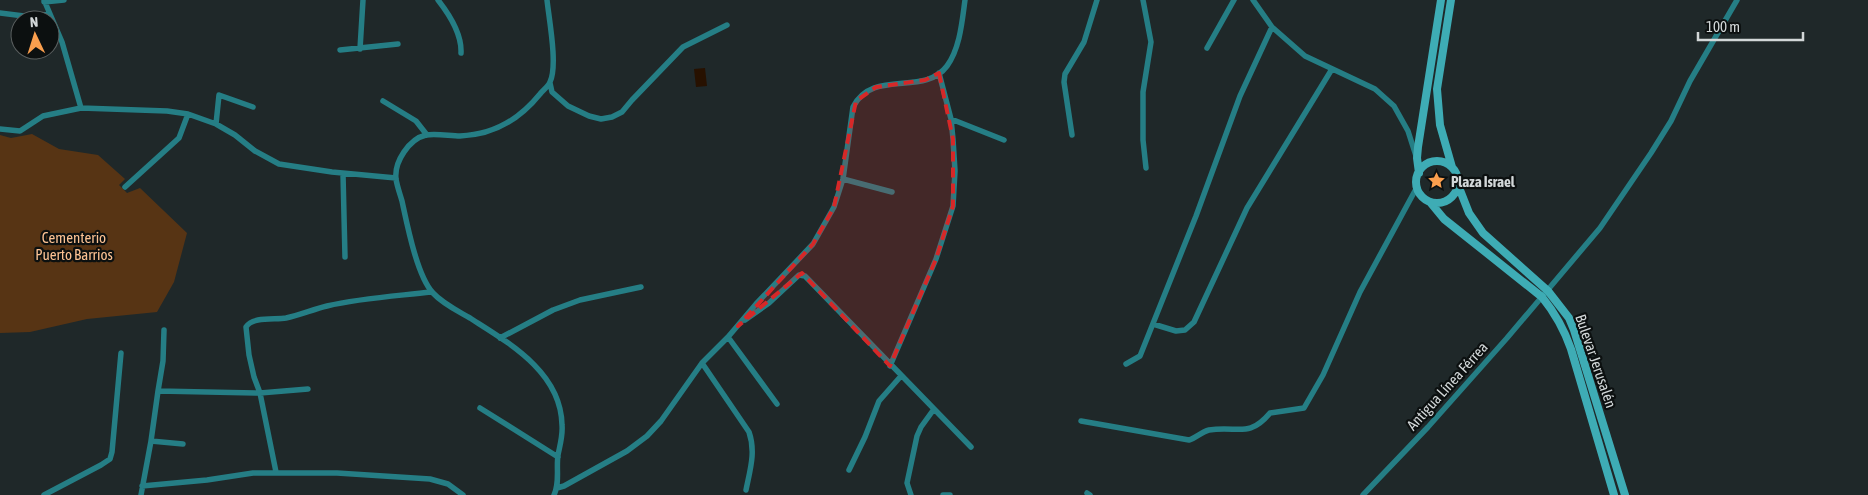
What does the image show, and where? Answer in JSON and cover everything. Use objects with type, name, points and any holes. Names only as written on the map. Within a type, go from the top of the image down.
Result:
[{"type":"main road","points":[[1441,0],[1417,158],[1417,187],[1420,193],[1430,202],[1437,203],[1450,199],[1458,185],[1457,175],[1452,167],[1440,125],[1437,89],[1451,0]]},
{"type":"main road","points":[[1418,173],[1422,168],[1434,162],[1440,162],[1452,167]]},
{"type":"main road","name":"Bulevar Jerusalén","points":[[1458,185],[1469,213],[1483,234],[1569,318],[1625,495]]},
{"type":"main road","name":"Bulevar Jerusalén","points":[[1430,202],[1444,219],[1545,294],[1566,334],[1614,495]]},
{"type":"street","points":[[44,1],[64,0]]},
{"type":"street","points":[[360,49],[363,0]]},
{"type":"street","points":[[438,0],[458,35],[461,52]]},
{"type":"street","points":[[547,0],[553,71],[550,83],[530,108],[508,124],[476,135],[427,135],[413,143],[405,151],[400,160],[396,178],[420,269],[431,292],[532,362],[556,394],[562,425],[556,481],[557,488],[554,495]]},
{"type":"street","points":[[557,488],[564,486],[627,451],[647,436],[661,422],[702,362],[728,337],[756,304],[813,244],[834,207],[843,179],[852,107],[861,96],[876,87],[886,84],[925,80],[939,73],[947,66],[961,32],[966,0]]},
{"type":"street","points":[[1072,136],[1064,82],[1065,74],[1084,42],[1097,0]]},
{"type":"street","points":[[1143,0],[1151,42],[1143,92],[1143,140],[1146,168]]},
{"type":"street","points":[[1207,48],[1234,0]]},
{"type":"street","points":[[1253,0],[1272,27],[1305,56],[1375,89],[1394,106],[1408,131],[1417,158]]},
{"type":"street","name":"Antigua Línea Férrea","points":[[1363,495],[1428,426],[1545,294],[1600,228],[1652,153],[1671,121],[1690,81],[1737,0]]},
{"type":"street","points":[[550,83],[552,92],[568,106],[589,116],[601,119],[612,117],[622,112],[683,47],[727,25]]},
{"type":"street","points":[[1126,364],[1140,356],[1196,216],[1240,96],[1272,27]]},
{"type":"street","points":[[60,37],[81,108]]},
{"type":"street","points":[[340,50],[398,44]]},
{"type":"street","points":[[1153,324],[1176,331],[1185,330],[1194,322],[1247,208],[1332,69]]},
{"type":"street","points":[[890,366],[936,259],[953,206],[955,171],[951,118],[939,73]]},
{"type":"street","points":[[216,124],[219,95],[253,107]]},
{"type":"street","points":[[383,102],[416,121],[427,135]]},
{"type":"street","points":[[0,130],[20,131],[43,116],[81,108],[137,109],[188,114],[216,124],[236,135],[255,151],[279,164],[344,174],[396,178]]},
{"type":"street","points":[[125,187],[179,138],[188,114]]},
{"type":"street","points":[[951,118],[1004,140]]},
{"type":"street","points":[[344,174],[345,257]]},
{"type":"street","points":[[843,179],[892,192]]},
{"type":"street","points":[[1081,421],[1188,440],[1198,434],[1211,430],[1253,428],[1263,422],[1270,413],[1304,408],[1323,375],[1360,292],[1417,187]]},
{"type":"street","points":[[738,326],[769,303],[799,275],[805,276],[970,447]]},
{"type":"street","points":[[500,338],[553,310],[580,300],[642,287]]},
{"type":"street","points":[[276,472],[260,393],[249,355],[246,327],[248,323],[287,318],[327,306],[354,301],[431,292]]},
{"type":"street","points":[[141,495],[163,361],[164,330]]},
{"type":"street","points":[[728,337],[777,404]]},
{"type":"street","points":[[44,495],[110,459],[121,353]]},
{"type":"street","points":[[702,362],[749,432],[752,440],[754,453],[746,490]]},
{"type":"street","points":[[849,470],[866,437],[879,401],[901,376]]},
{"type":"street","points":[[158,391],[260,393],[308,389]]},
{"type":"street","points":[[480,408],[558,457]]},
{"type":"street","points":[[911,495],[907,483],[917,436],[920,427],[934,409]]},
{"type":"street","points":[[151,441],[183,444]]},
{"type":"street","points":[[142,486],[276,472],[337,473],[430,478],[448,484],[463,495]]},
{"type":"street","points":[[943,495],[950,495]]},
{"type":"highlighted area","points":[[939,73],[953,139],[953,206],[936,259],[890,366],[802,273],[738,326],[813,244],[834,207],[856,101],[876,87],[925,80]]},
{"type":"green space","name":"Cementerio Puerto Barrios","points":[[32,134],[59,149],[98,155],[125,179],[119,185],[127,193],[140,188],[187,233],[174,282],[157,312],[87,319],[30,332],[0,333],[0,135],[11,138]]},
{"type":"shaded area","points":[[705,68],[707,86],[696,87],[694,69]]},
{"type":"place","name":"Plaza Israel","points":[[1437,181]]}]
